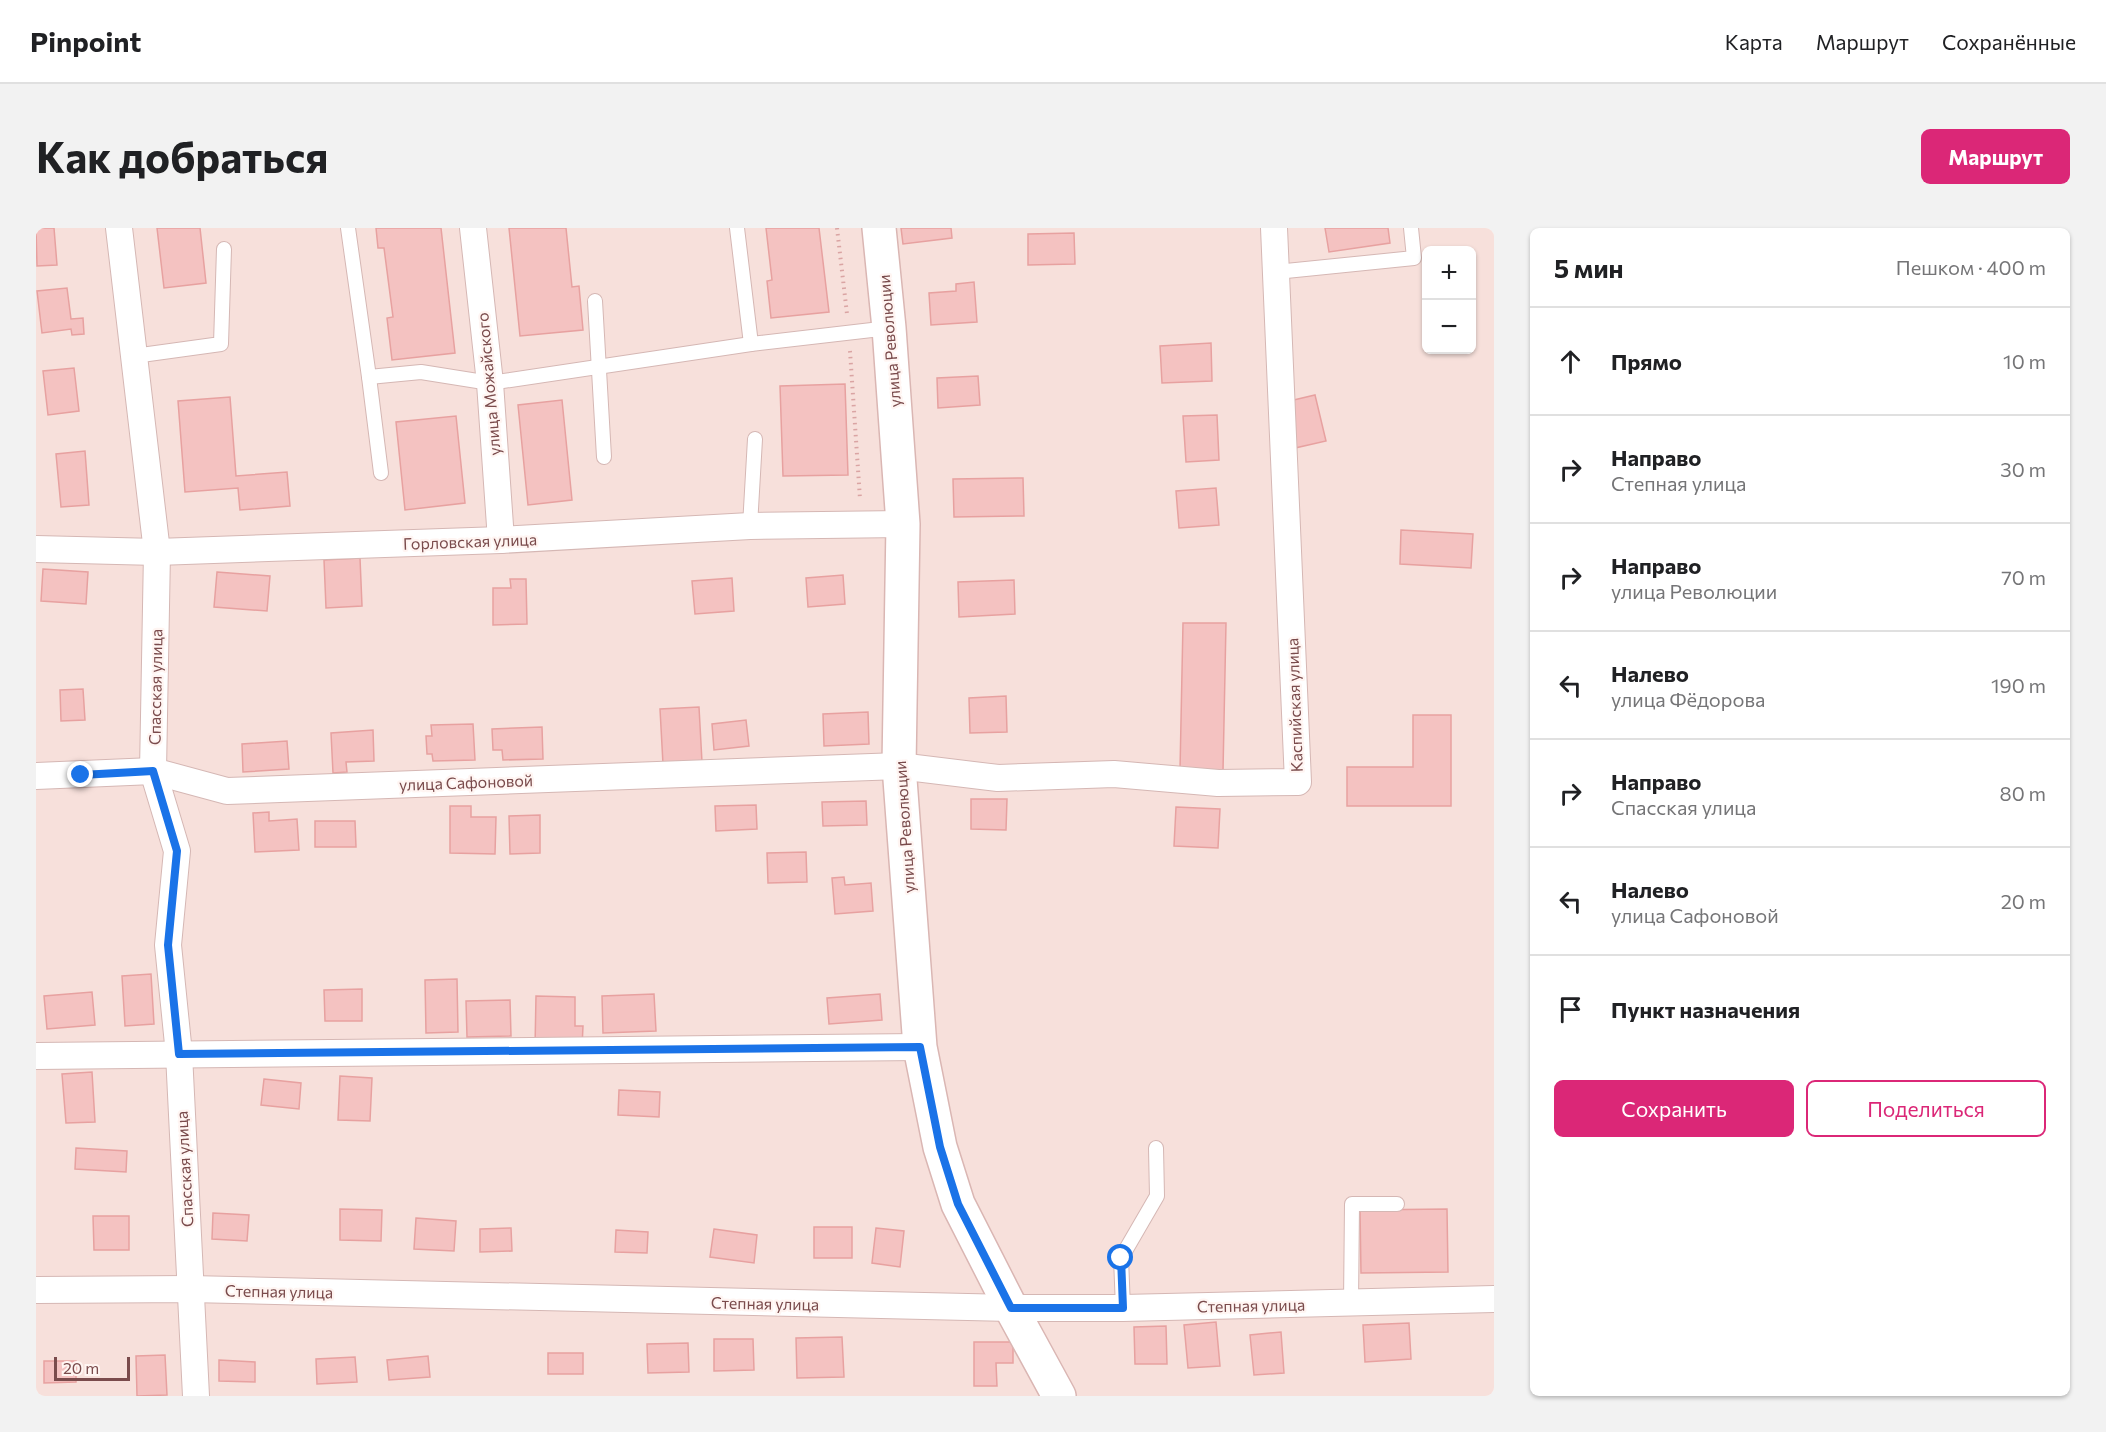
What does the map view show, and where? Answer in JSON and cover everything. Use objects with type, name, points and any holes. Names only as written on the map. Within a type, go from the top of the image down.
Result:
[{"type":"street","name":"Спасская улица","points":[[119,228],[157,552],[153,771],[177,851],[168,945],[179,1054],[196,1396]]},
{"type":"street","name":"улица Можайского","points":[[473,228],[490,384],[501,540]]},
{"type":"street","name":"улица Революции","points":[[879,228],[889,328],[903,524],[899,766],[920,1047],[940,1147],[958,1204],[1059,1396]]},
{"type":"street","name":"Каспийская улица","points":[[899,766],[998,778],[1114,774],[1218,783],[1298,782],[1274,228]]},
{"type":"street","name":"Горловская улица","points":[[36,549],[157,552],[501,540],[750,526],[903,524]]},
{"type":"street","name":"улица Сафоновой","points":[[36,776],[153,771],[227,791],[899,766]]},
{"type":"street","points":[[36,1056],[920,1047]]},
{"type":"street","name":"Степная улица","points":[[36,1290],[190,1289],[1011,1308],[1123,1308],[1494,1299]]},
{"type":"lane","points":[[348,228],[381,473]]},
{"type":"lane","points":[[737,228],[751,344]]},
{"type":"lane","points":[[1276,272],[1414,258],[1411,228]]},
{"type":"lane","points":[[134,356],[221,344],[224,249]]},
{"type":"lane","points":[[595,301],[604,457]]},
{"type":"lane","points":[[369,377],[421,372],[490,384],[751,344],[889,328]]},
{"type":"lane","points":[[750,526],[755,439]]},
{"type":"lane","points":[[1123,1308],[1121,1258],[1157,1196],[1156,1148]]},
{"type":"lane","points":[[1351,1303],[1352,1204],[1397,1204]]},
{"type":"path","points":[[837,228],[849,332],[862,525]]},
{"type":"shaded area","points":[[36,228],[1494,228],[1494,1396],[36,1396]]},
{"type":"building","points":[[36,228],[54,228],[57,265],[37,266]]},
{"type":"building","points":[[157,228],[200,228],[206,283],[164,288]]},
{"type":"building","points":[[376,228],[441,228],[455,353],[392,360],[387,318],[393,317],[384,248],[378,248]]},
{"type":"building","points":[[509,228],[566,228],[572,287],[579,286],[583,330],[520,336]]},
{"type":"building","points":[[766,228],[819,228],[829,312],[771,318],[767,281],[772,280]]},
{"type":"building","points":[[901,228],[951,228],[952,238],[903,244]]},
{"type":"building","points":[[1325,228],[1388,228],[1390,243],[1329,252]]},
{"type":"building","points":[[1074,233],[1075,264],[1028,265],[1028,234]]},
{"type":"building","points":[[974,282],[977,322],[931,325],[929,293],[956,291],[956,284]]},
{"type":"building","points":[[67,288],[71,319],[83,318],[84,334],[72,335],[71,329],[42,333],[37,291]]},
{"type":"building","points":[[1211,343],[1212,381],[1162,383],[1160,346]]},
{"type":"building","points":[[74,368],[79,411],[48,415],[43,371]]},
{"type":"building","points":[[978,376],[980,405],[938,408],[937,378]]},
{"type":"building","points":[[845,384],[848,475],[783,476],[780,386]]},
{"type":"building","points":[[1315,395],[1326,441],[1295,448],[1285,402]]},
{"type":"building","points":[[230,397],[236,476],[287,472],[290,506],[240,510],[238,488],[185,492],[178,401]]},
{"type":"building","points":[[562,400],[572,500],[528,505],[518,405]]},
{"type":"building","points":[[1217,415],[1219,460],[1186,462],[1183,416]]},
{"type":"building","points":[[456,416],[465,503],[405,510],[396,422]]},
{"type":"building","points":[[85,451],[89,505],[61,507],[56,454]]},
{"type":"building","points":[[1023,478],[1024,516],[954,517],[953,479]]},
{"type":"building","points":[[1216,488],[1219,525],[1179,528],[1176,491]]},
{"type":"building","points":[[1401,530],[1473,534],[1471,568],[1400,564]]},
{"type":"building","points":[[360,558],[362,606],[326,608],[324,560]]},
{"type":"building","points":[[43,569],[88,572],[86,604],[41,601]]},
{"type":"building","points":[[217,572],[270,576],[267,611],[214,607]]},
{"type":"building","points":[[843,575],[845,604],[808,607],[806,578]]},
{"type":"building","points":[[732,578],[734,611],[695,614],[692,581]]},
{"type":"building","points":[[510,579],[526,579],[527,624],[493,625],[493,588],[511,588]]},
{"type":"building","points":[[1014,580],[1015,614],[959,617],[958,582]]},
{"type":"building","points":[[1183,623],[1226,623],[1223,771],[1180,770]]},
{"type":"building","points":[[83,689],[85,720],[61,721],[60,690]]},
{"type":"building","points":[[1006,696],[1007,732],[970,733],[969,698]]},
{"type":"building","points":[[699,707],[702,762],[663,764],[660,709]]},
{"type":"building","points":[[868,712],[869,744],[824,746],[823,714]]},
{"type":"building","points":[[1413,715],[1451,715],[1451,806],[1347,806],[1347,767],[1413,767]]},
{"type":"building","points":[[746,720],[749,746],[714,750],[712,724]]},
{"type":"building","points":[[473,724],[475,760],[433,761],[432,754],[427,754],[426,736],[432,736],[431,725]]},
{"type":"building","points":[[542,727],[543,759],[503,760],[502,750],[493,750],[492,729]]},
{"type":"building","points":[[373,730],[374,761],[346,762],[347,772],[333,773],[331,733]]},
{"type":"building","points":[[287,741],[289,769],[243,772],[242,744]]},
{"type":"building","points":[[971,799],[1007,799],[1006,830],[971,829]]},
{"type":"building","points":[[866,801],[867,825],[823,826],[822,802]]},
{"type":"building","points":[[756,805],[757,829],[716,831],[715,806]]},
{"type":"building","points":[[450,806],[471,806],[471,817],[496,817],[495,854],[450,853]]},
{"type":"building","points":[[1176,807],[1220,809],[1218,848],[1174,846]]},
{"type":"building","points":[[269,812],[269,821],[297,819],[299,850],[255,852],[253,813]]},
{"type":"building","points":[[540,815],[540,853],[510,854],[509,816]]},
{"type":"building","points":[[315,821],[355,821],[356,847],[315,847]]},
{"type":"building","points":[[806,852],[807,882],[768,883],[767,853]]},
{"type":"building","points":[[844,877],[845,885],[871,883],[873,911],[835,914],[832,878]]},
{"type":"building","points":[[151,974],[154,1024],[125,1026],[122,976]]},
{"type":"building","points":[[457,979],[458,1032],[426,1033],[425,980]]},
{"type":"building","points":[[362,989],[362,1021],[325,1021],[324,990]]},
{"type":"building","points":[[92,992],[95,1025],[47,1029],[44,996]]},
{"type":"building","points":[[654,994],[656,1031],[603,1033],[602,996]]},
{"type":"building","points":[[880,994],[882,1020],[829,1024],[827,998]]},
{"type":"building","points":[[536,996],[575,997],[575,1026],[583,1026],[582,1047],[535,1047]]},
{"type":"building","points":[[510,1000],[511,1036],[467,1037],[466,1001]]},
{"type":"building","points":[[92,1072],[95,1122],[66,1123],[62,1074]]},
{"type":"building","points":[[340,1076],[372,1078],[370,1121],[338,1120]]},
{"type":"building","points":[[264,1079],[301,1083],[299,1109],[261,1105]]},
{"type":"building","points":[[619,1090],[660,1092],[659,1117],[618,1115]]},
{"type":"building","points":[[76,1148],[127,1151],[126,1172],[75,1169]]},
{"type":"building","points":[[340,1209],[382,1210],[381,1241],[340,1240]]},
{"type":"building","points":[[1447,1209],[1448,1272],[1361,1273],[1360,1210]]},
{"type":"building","points":[[213,1213],[249,1215],[247,1241],[212,1239]]},
{"type":"building","points":[[93,1216],[129,1216],[129,1250],[94,1250]]},
{"type":"building","points":[[416,1218],[456,1221],[454,1251],[414,1249]]},
{"type":"building","points":[[814,1227],[852,1227],[852,1258],[814,1258]]},
{"type":"building","points":[[511,1228],[512,1251],[480,1252],[480,1229]]},
{"type":"building","points":[[876,1228],[904,1231],[900,1267],[872,1263]]},
{"type":"building","points":[[714,1229],[757,1235],[754,1263],[710,1257]]},
{"type":"building","points":[[616,1230],[648,1232],[647,1253],[615,1252]]},
{"type":"building","points":[[1216,1322],[1220,1366],[1188,1368],[1184,1325]]},
{"type":"building","points":[[1409,1323],[1411,1359],[1365,1362],[1363,1325]]},
{"type":"building","points":[[1166,1326],[1167,1364],[1135,1364],[1134,1327]]},
{"type":"building","points":[[1281,1332],[1284,1373],[1254,1375],[1250,1335]]},
{"type":"building","points":[[842,1337],[844,1377],[797,1378],[796,1338]]},
{"type":"building","points":[[714,1339],[753,1339],[754,1370],[714,1371]]},
{"type":"building","points":[[974,1342],[1013,1342],[1013,1363],[996,1363],[997,1386],[974,1386]]},
{"type":"building","points":[[688,1343],[689,1372],[648,1373],[647,1344]]},
{"type":"building","points":[[548,1353],[583,1353],[583,1374],[548,1374]]},
{"type":"building","points":[[165,1355],[167,1395],[137,1396],[136,1356]]},
{"type":"building","points":[[428,1356],[430,1377],[389,1380],[387,1360]]},
{"type":"building","points":[[355,1357],[357,1382],[317,1384],[316,1359]]},
{"type":"building","points":[[219,1360],[255,1362],[255,1382],[219,1381]]},
{"type":"building","points":[[44,1361],[76,1361],[76,1382],[44,1383]]},
{"type":"route","points":[[81,775],[153,771],[177,851],[168,945],[179,1054],[920,1047],[926,1088],[940,1147],[958,1204],[1011,1308],[1123,1308],[1121,1258]]}]
